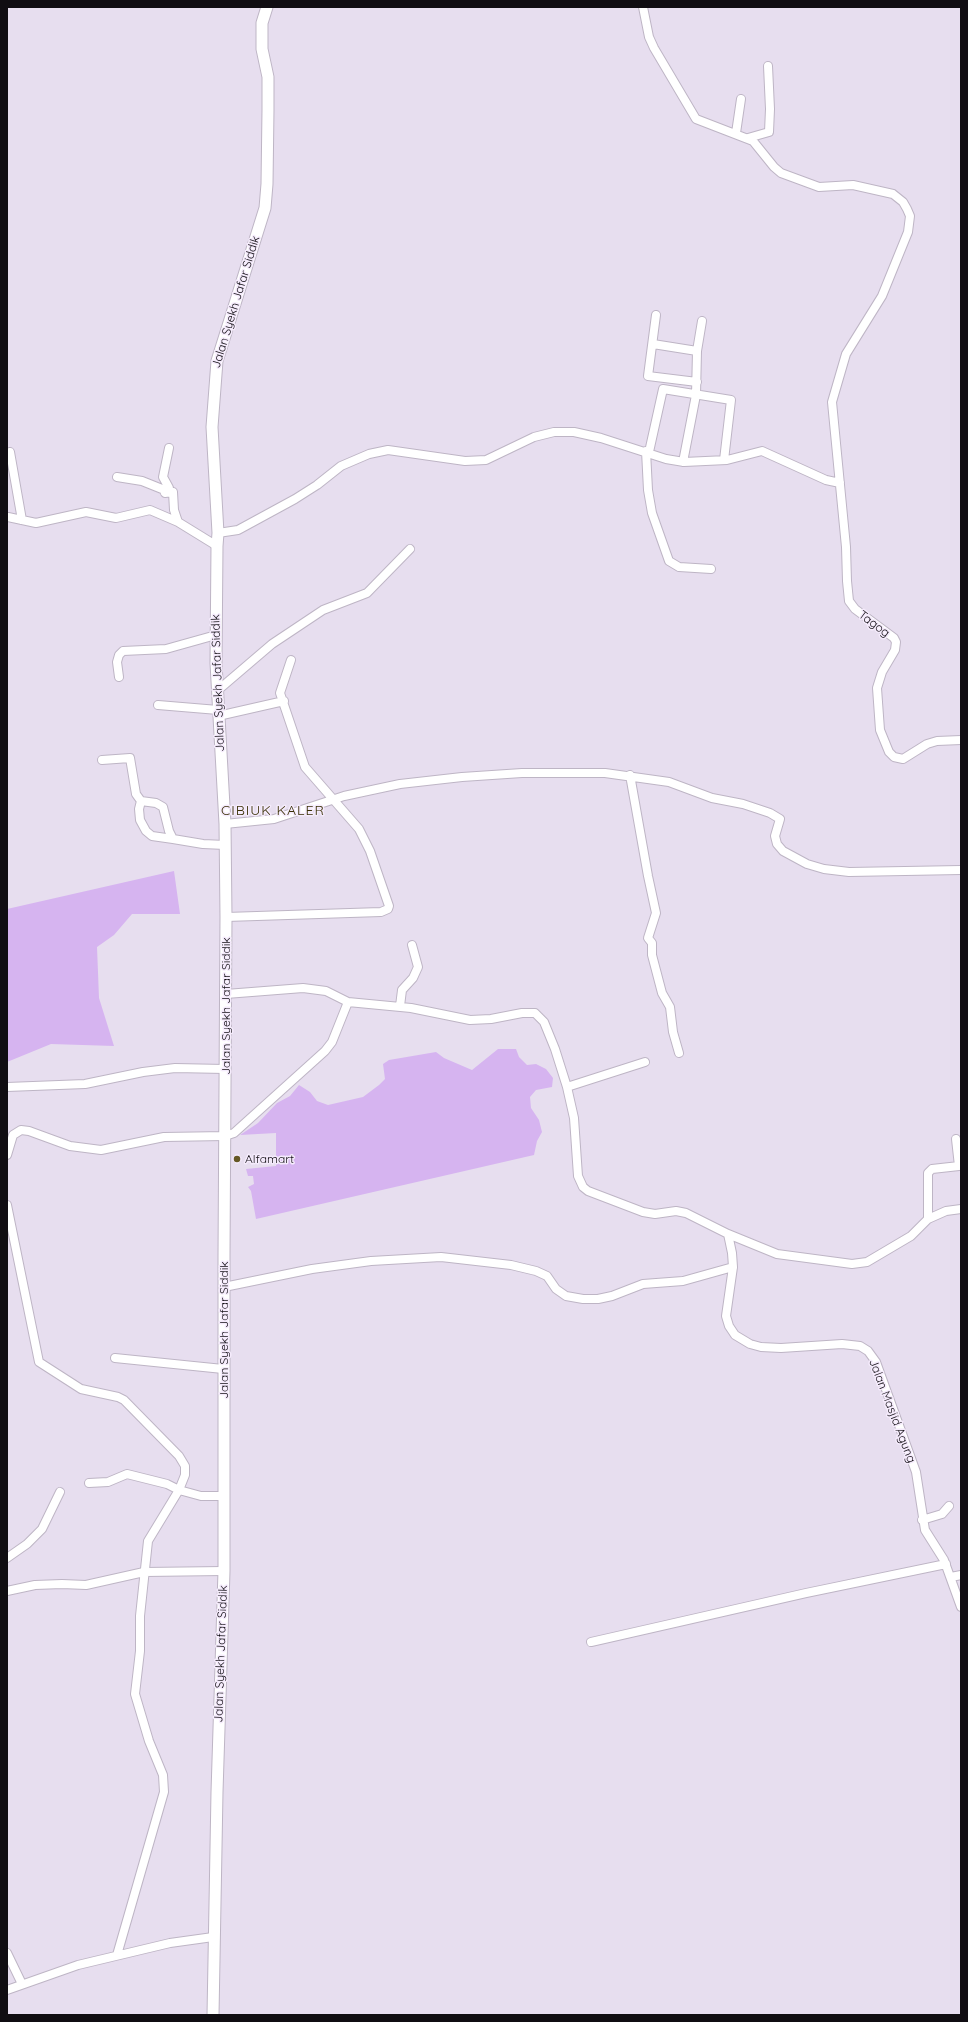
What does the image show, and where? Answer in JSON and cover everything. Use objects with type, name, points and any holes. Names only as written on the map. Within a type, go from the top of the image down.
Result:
[{"type":"main road","name":"Jalan Syekh Jafar Siddik","points":[[213,2015],[213,1937],[224,1571],[223,1369],[226,917],[225,824],[217,691],[216,546],[218,533],[212,444],[215,374],[217,361],[230,315],[265,208],[267,184],[268,77],[262,49],[262,23],[266,7]]},
{"type":"street","points":[[218,533],[238,530],[301,496],[350,460],[379,451],[397,451],[465,461],[481,461],[497,456],[544,434],[565,431],[601,438],[666,459],[683,462],[724,460],[762,451],[826,480],[840,483],[831,411],[835,388],[849,349],[882,296],[908,232],[910,216],[902,202],[893,194],[853,184],[820,187],[781,173],[774,167],[753,140],[699,120],[693,116],[648,37],[643,7]]},
{"type":"street","points":[[748,138],[764,135],[769,132],[770,109],[768,66]]},
{"type":"street","points":[[736,134],[741,98]]},
{"type":"street","points":[[656,315],[648,376],[697,382]]},
{"type":"street","points":[[683,462],[696,395],[698,351],[702,321]]},
{"type":"street","points":[[652,344],[698,351]]},
{"type":"street","points":[[711,569],[679,567],[670,561],[652,513],[648,490],[647,452],[664,389],[731,400],[724,460]]},
{"type":"street","points":[[167,491],[168,484],[164,477],[169,448]]},
{"type":"street","points":[[10,452],[11,474],[22,520]]},
{"type":"street","points":[[117,477],[142,480],[167,491],[165,493],[173,492],[174,510],[178,522]]},
{"type":"street","name":"Tagog","points":[[840,483],[849,600],[855,609],[894,638],[896,642],[895,650],[882,672],[877,688],[880,730],[884,742],[894,757],[903,759],[927,744],[937,741],[961,740]]},
{"type":"street","points":[[8,517],[40,523],[91,512],[116,518],[150,510],[178,522],[216,546]]},
{"type":"street","points":[[217,691],[272,644],[324,610],[367,593],[410,549]]},
{"type":"street","points":[[119,677],[117,662],[119,655],[123,651],[159,651],[216,635]]},
{"type":"street","points":[[226,917],[381,912],[388,909],[389,902],[366,842],[359,828],[307,771],[291,728],[280,692],[291,660]]},
{"type":"street","points":[[158,704],[218,713],[284,701]]},
{"type":"street","points":[[102,760],[130,758],[136,794],[141,801],[156,803],[163,807],[171,837],[173,839]]},
{"type":"street","points":[[225,824],[274,819],[334,800],[400,784],[462,777],[554,772],[630,775],[669,782],[712,798],[743,804],[778,816],[781,821],[775,836],[777,844],[783,850],[807,864],[824,869],[849,872],[961,870]]},
{"type":"street","points":[[630,775],[656,913],[648,938],[652,943],[652,955],[662,993],[670,1008],[673,1032],[679,1053]]},
{"type":"street","points":[[141,801],[139,809],[140,820],[146,831],[152,836],[203,844],[225,845]]},
{"type":"street","points":[[400,1006],[402,990],[413,978],[418,967],[412,945]]},
{"type":"street","points":[[226,994],[303,988],[326,991],[348,1002],[400,1006],[470,1020],[491,1019],[522,1013],[535,1013],[544,1022],[555,1049],[567,1087],[574,1118],[578,1176],[583,1187],[588,1191],[643,1212],[655,1214],[676,1212],[686,1213],[728,1234],[777,1254],[789,1257],[858,1264],[874,1259],[911,1236],[928,1218],[946,1211],[961,1209]]},
{"type":"street","points":[[7,1155],[13,1135],[21,1130],[29,1131],[70,1146],[95,1150],[106,1150],[164,1137],[225,1136],[239,1130],[325,1052],[332,1042],[348,1002]]},
{"type":"street","points":[[567,1087],[645,1062]]},
{"type":"street","points":[[7,1087],[85,1084],[143,1072],[175,1068],[225,1069]]},
{"type":"street","points":[[928,1218],[928,1173],[932,1169],[960,1166],[956,1139]]},
{"type":"street","points":[[7,1205],[39,1362],[81,1389],[118,1397],[128,1403],[182,1461],[185,1471],[179,1490],[148,1541],[140,1616],[140,1651],[135,1694],[149,1741],[163,1775],[164,1792],[117,1956]]},
{"type":"street","name":"Jalan Masjid Agung","points":[[728,1234],[733,1267],[726,1316],[731,1331],[742,1340],[760,1347],[781,1348],[848,1344],[860,1346],[868,1351],[876,1362],[913,1461],[920,1490],[922,1520],[927,1535],[946,1564],[961,1607]]},
{"type":"street","points":[[224,1287],[312,1269],[371,1260],[441,1257],[511,1265],[536,1271],[547,1276],[556,1289],[566,1296],[591,1299],[612,1296],[643,1284],[683,1281],[733,1267]]},
{"type":"street","points":[[115,1358],[223,1369]]},
{"type":"street","points":[[89,1483],[108,1482],[127,1474],[167,1484],[179,1490],[201,1496],[224,1496]]},
{"type":"street","points":[[7,1558],[27,1544],[42,1529],[60,1492]]},
{"type":"street","points":[[922,1520],[942,1514],[949,1506]]},
{"type":"street","points":[[591,1642],[806,1593],[946,1564]]},
{"type":"street","points":[[7,1591],[35,1585],[86,1585],[144,1572],[224,1571]]},
{"type":"street","points":[[951,1577],[961,1575]]},
{"type":"street","points":[[7,1990],[65,1969],[170,1943],[213,1937]]},
{"type":"street","points":[[7,1953],[22,1984]]},
{"type":"shaded area","points":[[174,871],[180,914],[132,914],[114,935],[97,947],[99,998],[114,1046],[51,1044],[7,1062],[7,909]]},
{"type":"shaded area","points":[[498,1049],[516,1049],[519,1057],[527,1065],[536,1064],[546,1069],[553,1078],[552,1087],[536,1090],[530,1097],[531,1108],[539,1120],[542,1132],[537,1141],[534,1155],[256,1219],[251,1191],[248,1187],[254,1184],[253,1176],[248,1176],[246,1169],[276,1166],[276,1133],[240,1135],[258,1123],[277,1103],[290,1096],[299,1085],[310,1092],[317,1101],[328,1105],[363,1097],[385,1079],[383,1064],[389,1060],[436,1052],[444,1058],[472,1070]]},
{"type":"place","name":"Alfamart","points":[[237,1159]]},
{"type":"district","name":"CIBIUK KALER","points":[[273,811]]}]
